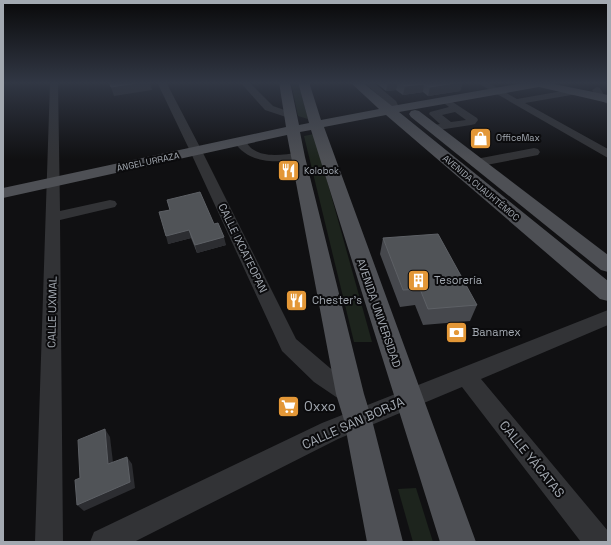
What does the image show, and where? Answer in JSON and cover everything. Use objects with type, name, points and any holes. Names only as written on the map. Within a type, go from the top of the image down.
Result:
[{"type":"main road","points":[[288,107],[298,157],[385,542]]},
{"type":"main road","name":"AVENIDA UNIVERSIDAD","points":[[311,107],[408,399],[458,542]]},
{"type":"main road","points":[[316,125],[405,107]]},
{"type":"main road","name":"AVENIDA CUAUHTÉMOC","points":[[397,109],[432,128],[608,265]]},
{"type":"main road","name":"AVENIDA CUAUHTÉMOC","points":[[397,109],[608,293]]},
{"type":"main road","name":"ÁNGEL URRAZA","points":[[3,193],[240,142],[291,123],[316,125]]},
{"type":"street","name":"CALLE UXMAL","points":[[49,542],[54,217],[54,107]]},
{"type":"street","name":"CALLE IXCATEOPAN","points":[[174,107],[289,345],[354,407]]},
{"type":"street","points":[[268,107],[291,123]]},
{"type":"street","points":[[525,107],[608,154]]},
{"type":"street","points":[[432,128],[471,122],[473,120],[457,108],[434,114],[449,125]]},
{"type":"street","points":[[397,109],[608,281]]},
{"type":"street","points":[[240,142],[250,153],[269,158],[298,157]]},
{"type":"street","points":[[476,163],[534,152]]},
{"type":"street","points":[[54,217],[110,204]]},
{"type":"street","name":"CALLE SAN BORJA","points":[[104,542],[330,431],[354,407],[408,399],[608,317]]},
{"type":"street","name":"CALLE YÁCATAS","points":[[465,375],[599,542]]},
{"type":"shaded area","points":[[296,107],[305,107],[308,119],[298,116]]},
{"type":"shaded area","points":[[314,134],[372,342],[354,342],[304,136]]},
{"type":"shaded area","points":[[416,488],[433,542],[413,542],[398,489]]},
{"type":"building","points":[[200,192],[214,224],[218,223],[224,237],[195,245],[189,230],[166,236],[159,212],[170,210],[167,200]]},
{"type":"building","points":[[438,234],[477,305],[428,309],[420,289],[403,290],[383,238]]},
{"type":"building","points":[[105,429],[108,464],[127,457],[130,482],[77,505],[75,480],[80,478],[78,440]]},
{"type":"place","name":"OfficeMax","points":[[481,138]]},
{"type":"place","name":"Kolobok","points":[[288,171]]},
{"type":"place","name":"Tesorería","points":[[419,280]]},
{"type":"place","name":"Chester's","points":[[297,300]]},
{"type":"place","name":"Banamex","points":[[456,332]]},
{"type":"place","name":"Oxxo","points":[[288,406]]}]
